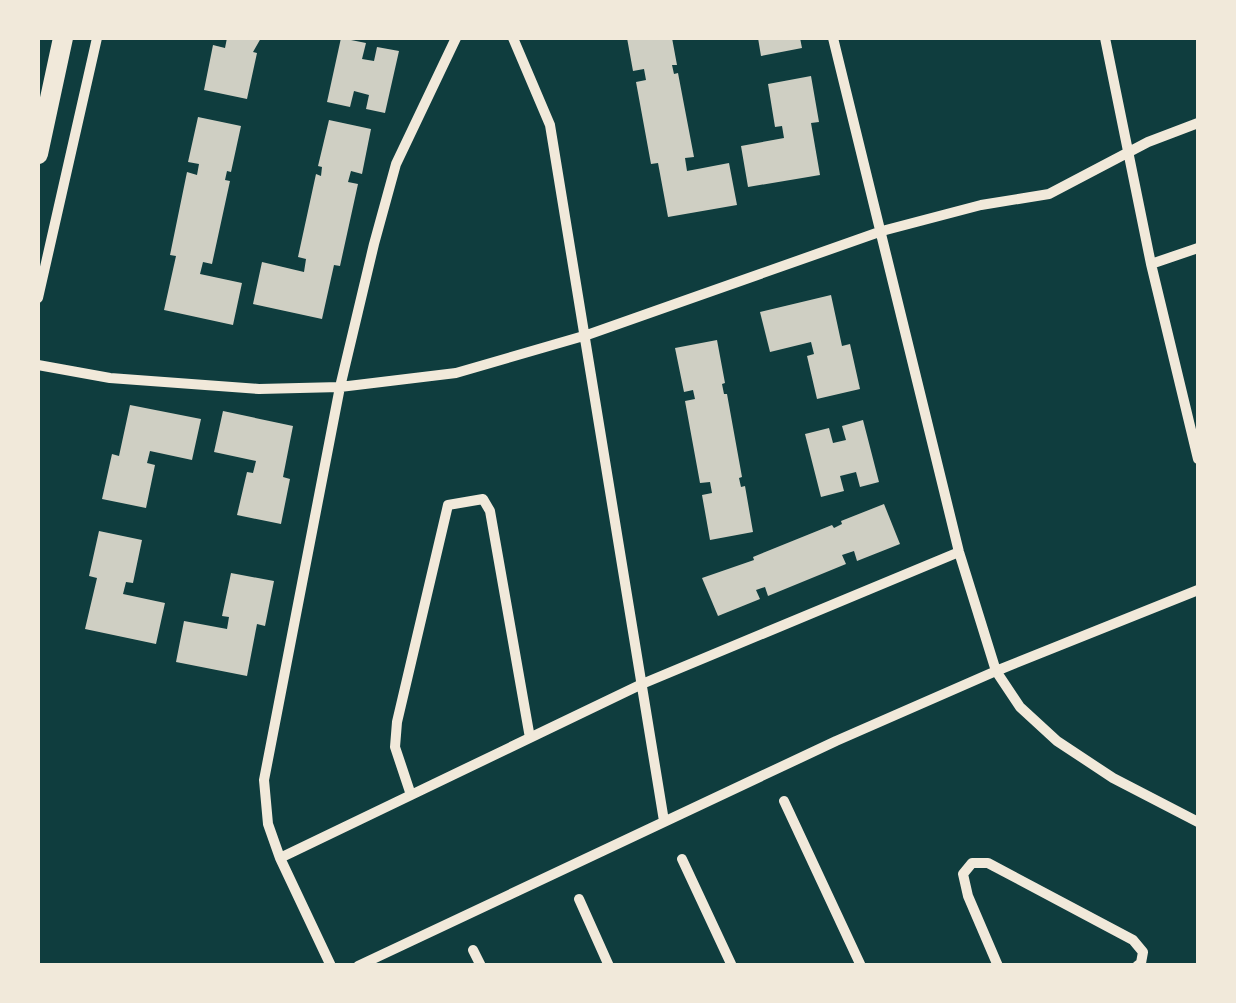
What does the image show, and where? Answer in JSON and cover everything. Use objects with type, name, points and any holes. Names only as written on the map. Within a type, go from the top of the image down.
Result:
[{"type":"main road","points":[[38,154],[63,38]]},
{"type":"street","points":[[38,298],[97,38]]},
{"type":"street","points":[[331,966],[280,858],[268,824],[264,780],[340,387],[396,164],[456,38]]},
{"type":"street","points":[[512,38],[550,125],[664,821]]},
{"type":"street","points":[[834,38],[958,552],[996,671],[1020,707],[1057,741],[1113,778],[1198,822]]},
{"type":"street","points":[[1106,38],[1150,264],[1198,457]]},
{"type":"street","points":[[38,365],[110,378],[260,390],[340,387],[456,373],[587,335],[882,232],[981,205],[1049,194],[1148,142],[1198,123]]},
{"type":"street","points":[[1150,264],[1198,248]]},
{"type":"street","points":[[411,795],[395,747],[397,722],[448,506],[483,499],[490,511],[530,738]]},
{"type":"street","points":[[280,858],[642,684],[958,552]]},
{"type":"street","points":[[358,966],[664,821],[996,671],[1198,590]]},
{"type":"street","points":[[784,801],[861,966]]},
{"type":"street","points":[[682,859],[732,966]]},
{"type":"street","points":[[998,966],[962,874],[972,863],[988,864],[1133,940],[1142,952],[1141,964],[1137,966]]},
{"type":"street","points":[[578,899],[609,966]]},
{"type":"street","points":[[473,950],[481,966]]},
{"type":"building","points":[[227,38],[261,38],[253,52],[257,53],[247,99],[204,90],[213,45],[225,48]]},
{"type":"building","points":[[341,38],[366,43],[362,59],[374,61],[377,47],[399,51],[385,113],[366,109],[369,95],[354,91],[350,107],[327,102]]},
{"type":"building","points":[[627,38],[672,38],[677,65],[672,65],[674,74],[678,73],[694,157],[685,158],[687,171],[729,163],[737,205],[668,217],[658,163],[651,164],[636,82],[646,80],[644,69],[633,71]]},
{"type":"building","points":[[758,38],[800,38],[802,48],[761,56]]},
{"type":"building","points":[[811,76],[819,122],[811,123],[820,175],[748,187],[741,146],[784,138],[782,126],[775,127],[768,84]]},
{"type":"building","points":[[198,117],[241,126],[231,172],[227,171],[225,180],[230,181],[212,264],[203,262],[200,274],[242,283],[233,325],[164,310],[176,256],[170,255],[187,172],[197,175],[199,164],[188,162]]},
{"type":"building","points":[[329,120],[371,129],[362,174],[351,171],[348,182],[358,184],[340,266],[334,265],[322,319],[253,304],[262,262],[304,272],[306,259],[298,257],[316,174],[321,176],[322,167],[318,166]]},
{"type":"building","points":[[831,295],[842,346],[850,344],[860,389],[817,399],[807,356],[814,354],[811,342],[770,352],[760,312]]},
{"type":"building","points":[[717,340],[742,477],[739,478],[741,487],[745,486],[753,532],[710,540],[702,495],[712,493],[710,482],[700,483],[685,401],[695,399],[693,390],[684,392],[675,348]]},
{"type":"building","points":[[130,405],[201,419],[192,460],[150,451],[147,463],[155,465],[146,508],[102,499],[112,454],[119,456]]},
{"type":"building","points":[[223,411],[293,426],[283,477],[290,479],[281,524],[237,515],[247,472],[253,473],[256,461],[214,452]]},
{"type":"building","points":[[863,420],[879,482],[860,487],[856,472],[840,476],[844,491],[821,497],[805,434],[829,428],[833,443],[846,440],[842,426]]},
{"type":"building","points":[[884,504],[900,544],[857,561],[854,551],[842,555],[846,564],[768,596],[765,587],[756,590],[760,599],[718,616],[702,578],[832,525],[834,528],[841,521]]},
{"type":"building","points":[[99,531],[142,540],[133,583],[126,582],[123,594],[165,603],[156,644],[85,629],[97,578],[89,576]]},
{"type":"building","points":[[231,573],[274,581],[265,626],[257,624],[247,676],[176,662],[184,621],[227,629],[229,617],[222,616]]}]
